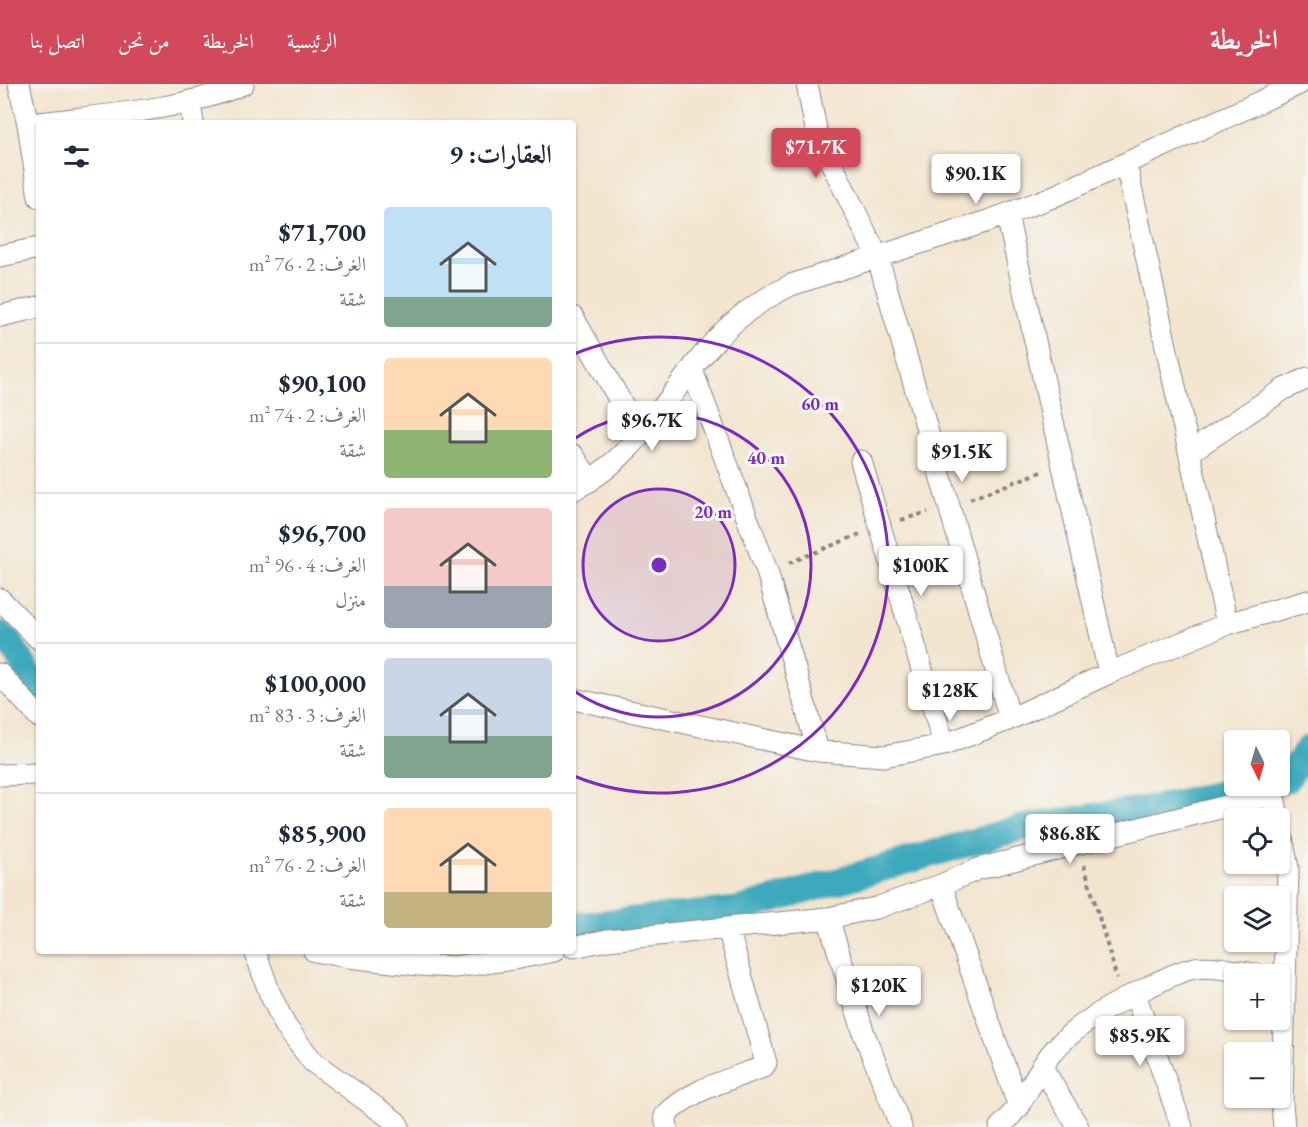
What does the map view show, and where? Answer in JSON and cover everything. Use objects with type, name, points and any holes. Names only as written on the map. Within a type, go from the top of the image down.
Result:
[{"type":"street","points":[[19,84],[36,124]]},
{"type":"street","points":[[70,120],[190,101],[221,94],[243,84]]},
{"type":"street","points":[[807,84],[817,134],[878,258],[1010,719]]},
{"type":"street","points":[[576,465],[582,486],[611,466],[640,436],[723,332],[773,294],[791,285],[878,258],[1050,198],[1299,84]]},
{"type":"street","points":[[190,101],[193,120]]},
{"type":"street","points":[[1126,164],[1227,624]]},
{"type":"street","points":[[1007,214],[1109,673]]},
{"type":"street","points":[[0,256],[36,249]]},
{"type":"street","points":[[0,316],[36,309]]},
{"type":"street","points":[[576,322],[640,436]]},
{"type":"street","points":[[692,370],[767,571],[818,751]]},
{"type":"street","points":[[1190,452],[1284,389],[1308,378]]},
{"type":"street","points":[[861,460],[944,745]]},
{"type":"street","points":[[0,599],[36,636]]},
{"type":"street","points":[[576,700],[818,751],[884,756],[944,745],[1010,719],[1109,673],[1227,624],[1308,601]]},
{"type":"street","points":[[0,674],[36,714]]},
{"type":"street","points":[[0,775],[36,774]]},
{"type":"street","points":[[576,946],[608,940],[828,918],[876,908],[978,869],[1263,797],[1275,801],[1288,868],[1284,964]]},
{"type":"street","points":[[941,885],[1018,1107]]},
{"type":"street","points":[[828,918],[864,1034],[901,1127]]},
{"type":"street","points":[[667,1127],[665,1116],[691,1095],[763,1067],[766,1063],[728,928]]},
{"type":"street","points":[[256,954],[270,994],[286,1028],[313,1062],[396,1125]]},
{"type":"street","points":[[334,954],[395,963],[454,967],[539,954]]},
{"type":"street","points":[[1000,1127],[1018,1107],[1042,1067],[1064,1039],[1084,1023],[1173,974],[1196,968],[1224,969]]},
{"type":"street","points":[[1129,997],[1182,1127]]},
{"type":"street","points":[[1283,1030],[1284,1127]]},
{"type":"street","points":[[1042,1067],[1078,1127]]},
{"type":"path","points":[[767,571],[881,526],[949,506],[1062,464]]},
{"type":"path","points":[[1077,843],[1129,997]]},
{"type":"waterway","points":[[0,634],[10,643],[36,685]]},
{"type":"waterway","points":[[1290,774],[1308,749]]},
{"type":"waterway","points":[[576,926],[738,910],[1024,827],[1158,807],[1224,793]]}]
